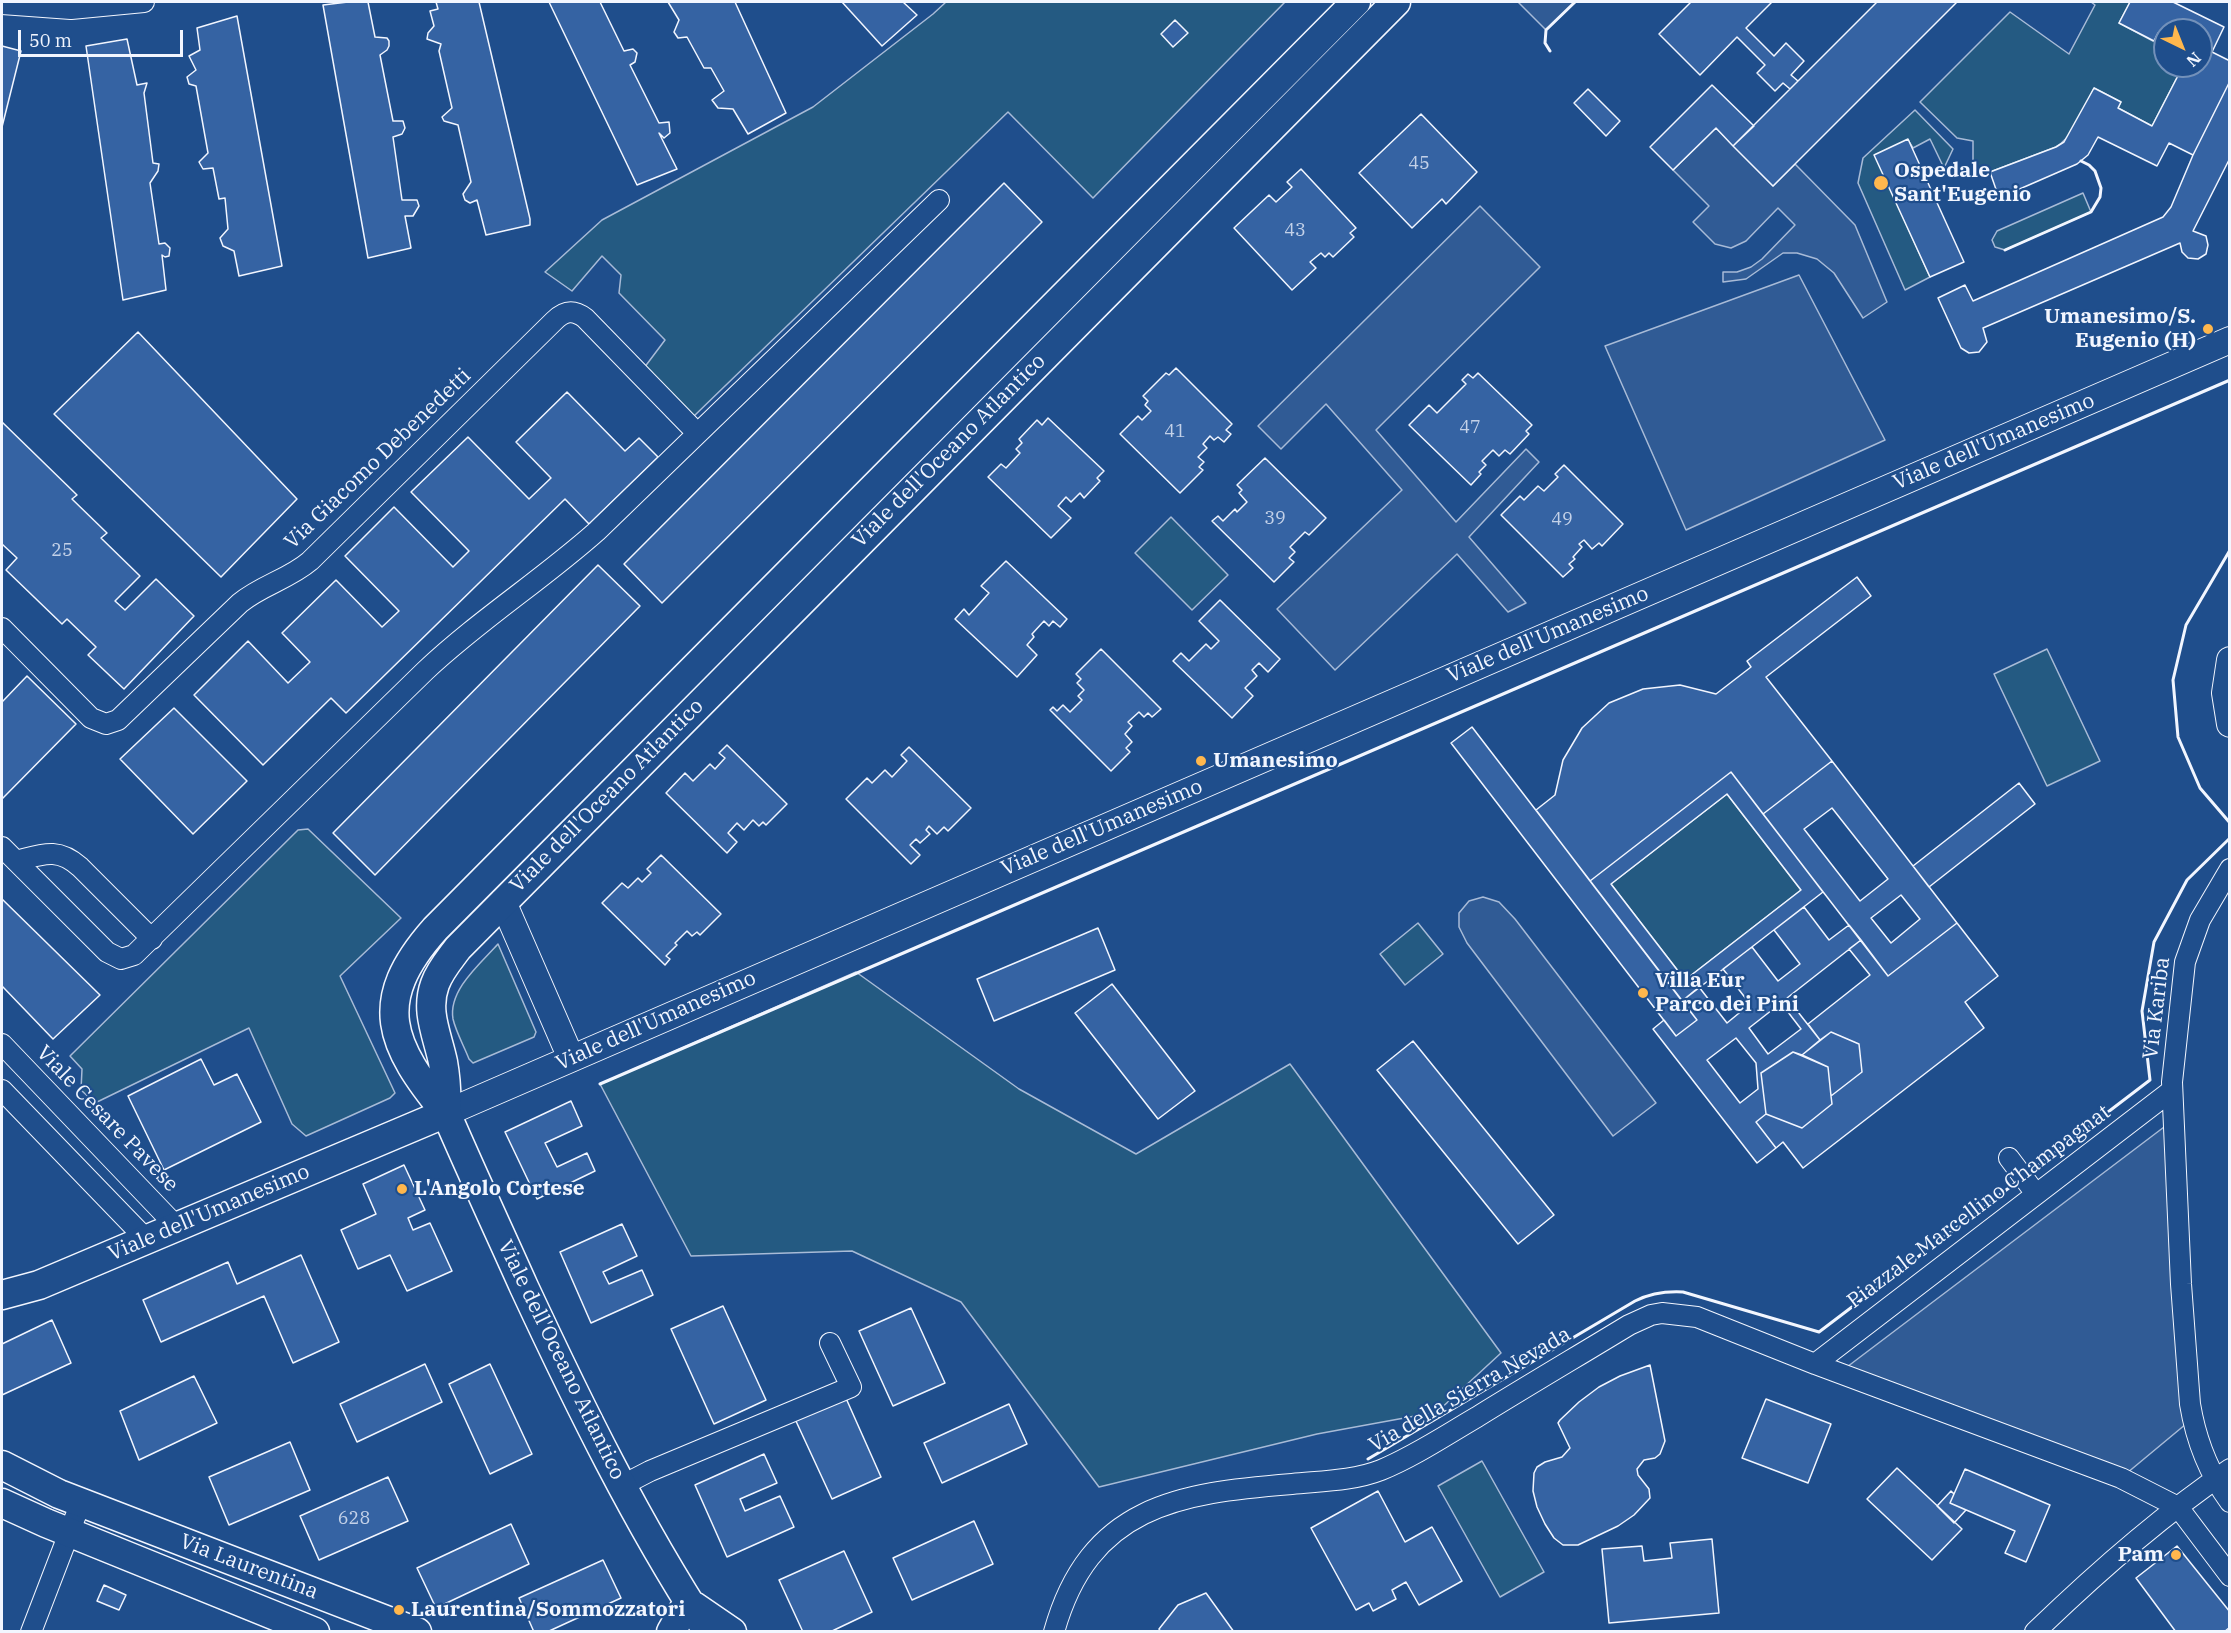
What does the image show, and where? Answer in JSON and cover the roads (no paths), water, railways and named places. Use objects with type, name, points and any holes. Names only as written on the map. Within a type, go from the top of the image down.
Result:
[{"type":"main road","name":"Viale dell'Oceano Atlantico","points":[[708,1632],[688,1602],[621,1486],[585,1418],[446,1113],[423,1085],[401,1048],[394,1016],[405,969],[435,929],[1356,2]]},
{"type":"main road","name":"Viale dell'Oceano Atlantico","points":[[446,1113],[445,1075],[431,1016],[435,985],[458,948],[1396,2]]},
{"type":"main road","name":"Viale dell'Umanesimo","points":[[2,1309],[39,1286],[446,1113]]},
{"type":"main road","name":"Viale dell'Umanesimo","points":[[2,1295],[39,1286]]},
{"type":"main road","name":"Via Laurentina","points":[[2,1465],[42,1486],[81,1502],[417,1632]]},
{"type":"main road","name":"Via Laurentina","points":[[2,1503],[69,1533],[315,1632]]},
{"type":"main road","name":"Viale dell'Oceano Atlantico","points":[[688,1602],[732,1632]]},
{"type":"main road","points":[[671,1632],[688,1602]]},
{"type":"street","points":[[2,4],[65,10],[144,2]]},
{"type":"street","points":[[2,847],[111,956],[121,959],[128,958],[138,952],[439,658],[585,542],[939,200]]},
{"type":"street","name":"Via Giacomo Debenedetti","points":[[2,628],[91,718],[106,724],[118,720],[240,603],[260,588],[290,575],[310,561],[554,321],[569,312],[575,312],[585,318],[697,433]]},
{"type":"street","name":"Viale dell'Umanesimo","points":[[446,1113],[2229,340]]},
{"type":"street","points":[[2229,660],[2225,693],[2229,724]]},
{"type":"street","points":[[16,861],[47,853],[67,857],[80,867],[152,939]]},
{"type":"street","name":"Via Kariba","points":[[2171,1091],[2185,962],[2200,920],[2229,869]]},
{"type":"street","points":[[503,902],[571,1058]]},
{"type":"street","name":"Viale Cesare Pavese","points":[[5,1053],[177,1227]]},
{"type":"street","points":[[2,1090],[146,1239]]},
{"type":"street","points":[[2171,1091],[2190,1404],[2200,1446],[2222,1474],[2229,1502]]},
{"type":"street","name":"Piazzale Marcellino Champagnat","points":[[1815,1364],[2171,1091]]},
{"type":"street","points":[[2008,1158],[2036,1194]]},
{"type":"street","name":"Via della Sierra Nevada","points":[[1054,1632],[1069,1589],[1088,1559],[1109,1538],[1146,1512],[1206,1493],[1351,1478],[1385,1469],[1629,1325],[1651,1315],[1671,1313],[1697,1317],[1815,1364]]},
{"type":"street","points":[[621,1486],[650,1471],[851,1387],[830,1343]]},
{"type":"street","points":[[1815,1364],[2121,1478],[2178,1507],[2229,1576]]},
{"type":"street","points":[[2035,1632],[2099,1570],[2222,1474]]},
{"type":"street","points":[[31,1632],[81,1502]]},
{"type":"place","name":"Ospedale Sant'Eugenio","points":[[1881,183]]},
{"type":"place","name":"Umanesimo/S. Eugenio (H)","points":[[2208,329]]},
{"type":"place","name":"Umanesimo","points":[[1201,761]]},
{"type":"place","name":"Villa Eur Parco dei Pini","points":[[1643,993]]},
{"type":"place","name":"L'Angolo Cortese","points":[[402,1189]]},
{"type":"place","name":"Pam","points":[[2176,1555]]},
{"type":"place","name":"Laurentina/Sommozzatori","points":[[399,1610]]}]
